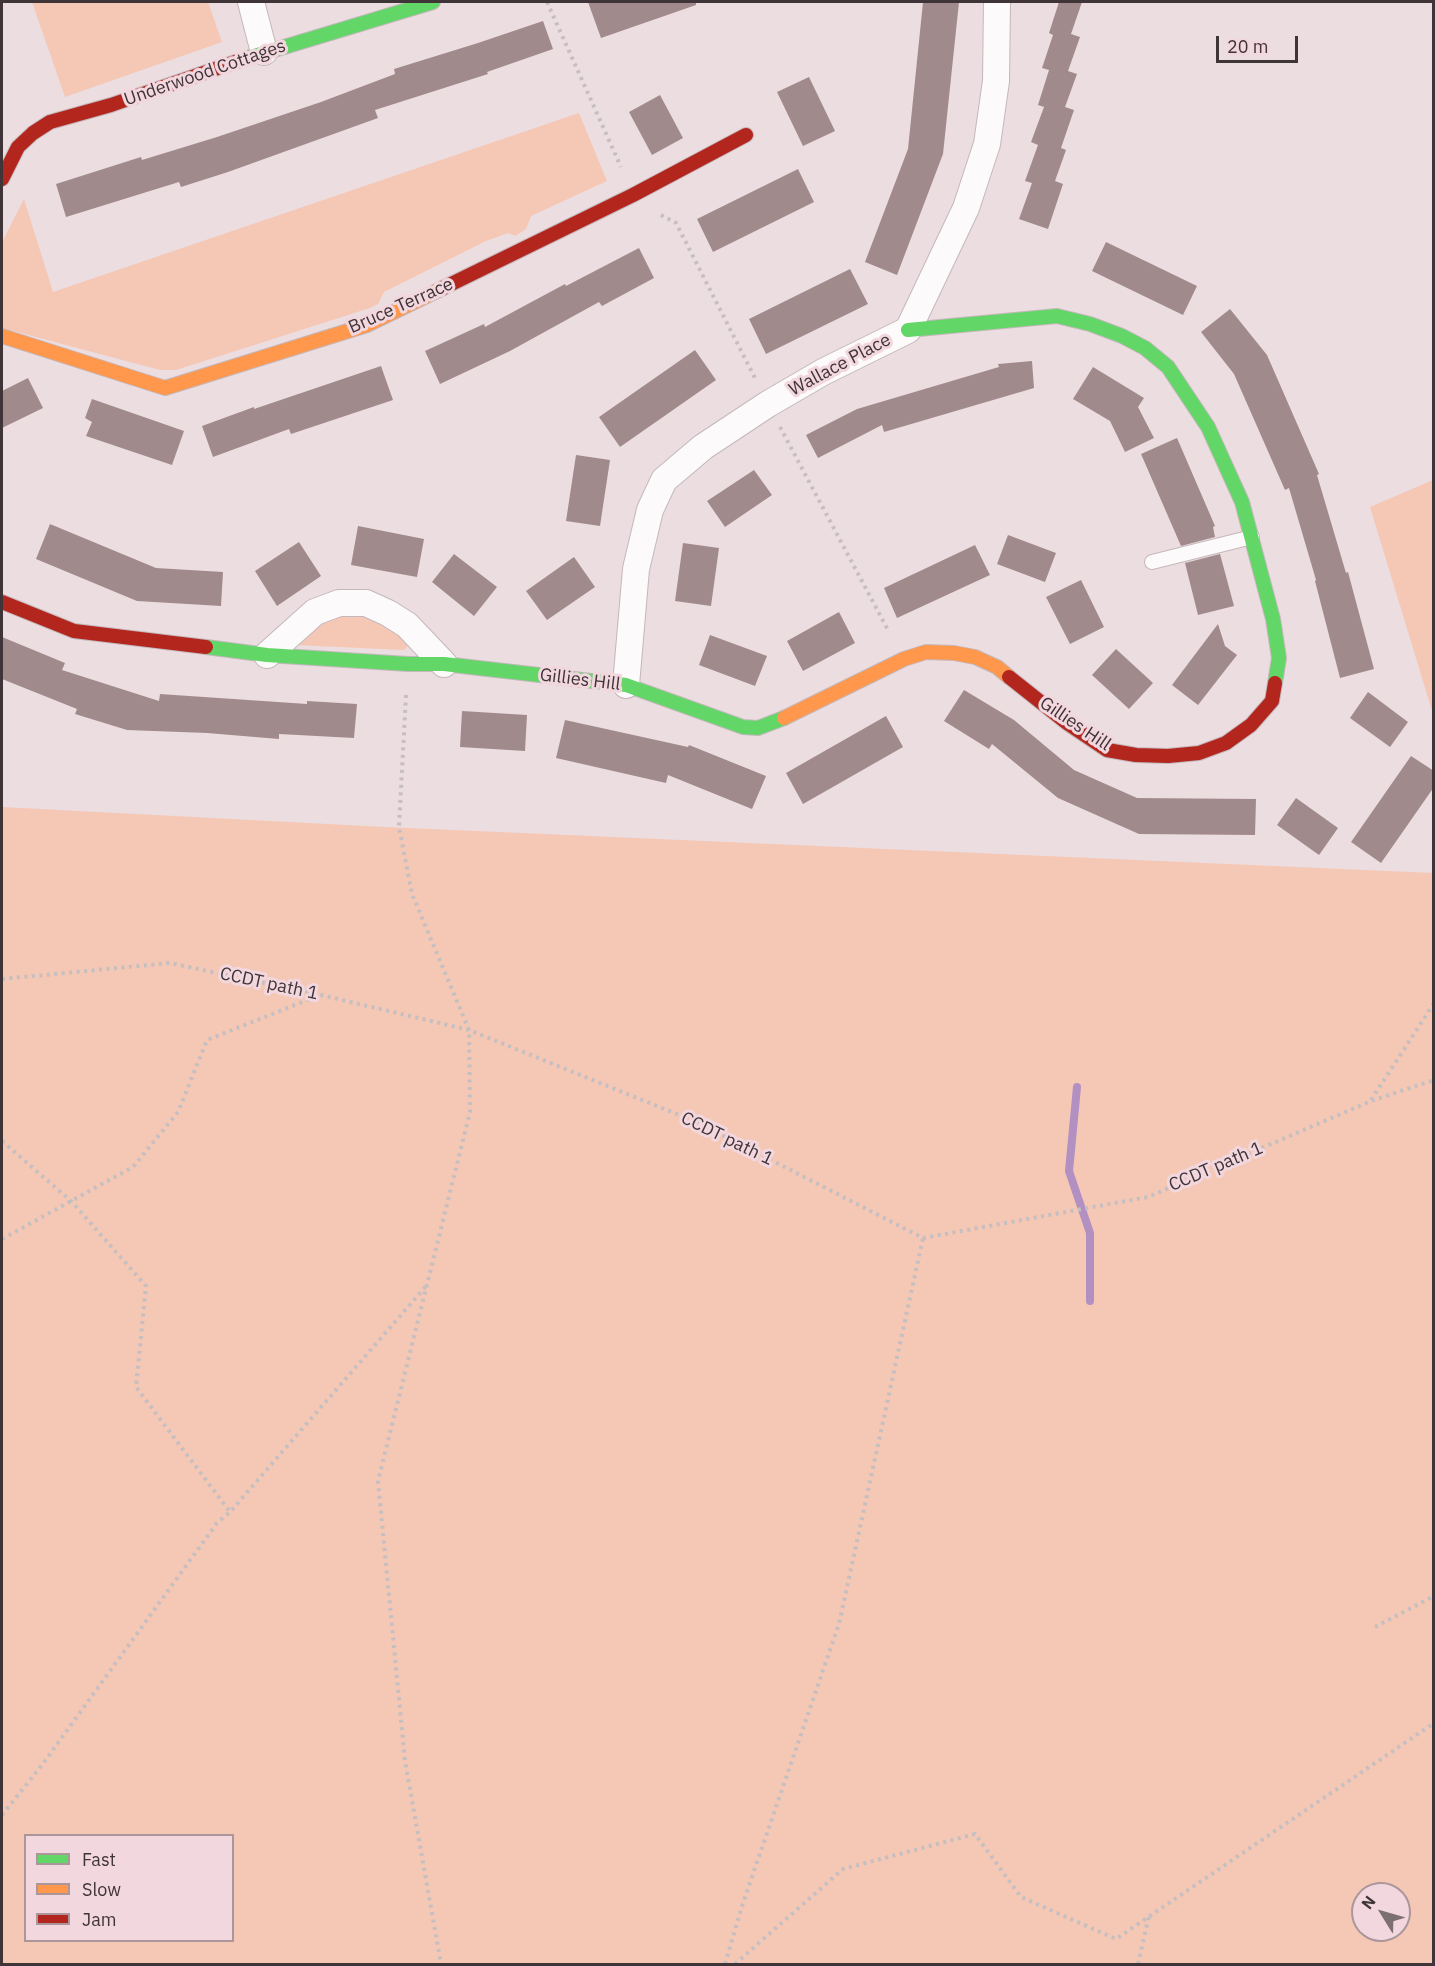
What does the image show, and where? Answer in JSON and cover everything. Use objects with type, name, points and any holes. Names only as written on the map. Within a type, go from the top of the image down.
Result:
[{"type":"street","points":[[251,2],[264,52]]},
{"type":"street","name":"Underwood Cottages","points":[[2,179],[18,147],[50,122],[111,105],[264,52],[433,2]]},
{"type":"street","name":"Wallace Place","points":[[626,685],[636,569],[650,510],[664,480],[703,447],[768,404],[823,372],[908,330],[966,208],[987,144],[996,81],[997,2]]},
{"type":"street","name":"Bruce Terrace","points":[[2,336],[165,387],[367,325],[633,195],[746,135]]},
{"type":"street","name":"Gillies Hill","points":[[2,602],[74,631],[267,655],[408,664],[444,664],[626,685],[743,727],[758,728],[775,723],[904,659],[926,652],[954,653],[975,657],[997,667],[1067,723],[1107,750],[1136,755],[1168,756],[1199,753],[1226,743],[1243,731],[1272,701],[1279,658],[1273,619],[1242,502],[1208,428],[1168,367],[1145,348],[1090,324],[1057,316],[908,330]]},
{"type":"street","points":[[267,655],[315,612],[339,603],[366,603],[407,625],[444,664]]},
{"type":"lane","points":[[1152,562],[1252,537]]},
{"type":"path","points":[[547,2],[633,195]]},
{"type":"path","points":[[408,664],[399,827],[412,894],[469,1030],[470,1112],[378,1481],[405,1761],[441,1965]]},
{"type":"path","name":"CCDT path 1","points":[[2,979],[170,963],[469,1030],[699,1124],[923,1238],[1148,1197],[1371,1101],[1434,1080]]},
{"type":"path","points":[[2,1239],[133,1167],[178,1112],[207,1040],[321,995]]},
{"type":"path","points":[[1371,1101],[1434,1003]]},
{"type":"path","points":[[2,1141],[71,1201],[146,1286],[136,1387],[230,1512]]},
{"type":"path","points":[[725,1965],[743,1903],[839,1624],[923,1238]]},
{"type":"path","points":[[2,1815],[42,1765],[218,1523],[427,1284]]},
{"type":"path","points":[[1375,1627],[1434,1596]]},
{"type":"path","points":[[735,1965],[843,1869],[975,1834],[1021,1897],[1116,1939],[1434,1723]]},
{"type":"path","points":[[1138,1965],[1149,1916]]},
{"type":"shaded area","points":[[32,2],[208,2],[222,42],[65,97]]},
{"type":"shaded area","points":[[579,113],[607,181],[531,216],[526,229],[515,236],[508,233],[486,241],[384,292],[378,304],[370,308],[176,370],[160,370],[2,328],[2,242],[24,199],[53,292]]},
{"type":"shaded area","points":[[1433,480],[1433,714],[1370,507]]},
{"type":"shaded area","points":[[360,611],[407,638],[408,646],[404,650],[295,645],[324,617]]},
{"type":"shaded area","points":[[2,807],[385,827],[1433,873],[1433,1964],[2,1964]]},
{"type":"building","points":[[588,2],[696,2],[696,5],[601,38]]},
{"type":"building","points":[[923,2],[959,2],[943,154],[897,275],[865,262],[908,149]]},
{"type":"building","points":[[1059,2],[1082,2],[1071,34],[1080,37],[1068,71],[1077,74],[1065,107],[1074,110],[1061,148],[1066,150],[1055,181],[1063,184],[1048,229],[1019,219],[1032,183],[1025,181],[1038,145],[1031,142],[1044,107],[1038,105],[1049,70],[1042,68],[1053,35],[1049,33]]},
{"type":"building","points":[[543,21],[553,49],[487,72],[488,74],[375,110],[378,118],[228,172],[181,187],[179,182],[66,217],[56,184],[141,157],[142,160],[217,137],[395,74],[394,69]]},
{"type":"building","points":[[809,77],[835,131],[803,146],[777,92]]},
{"type":"building","points":[[660,95],[683,138],[652,155],[629,112]]},
{"type":"building","points":[[798,169],[814,202],[713,252],[697,219]]},
{"type":"building","points":[[1106,242],[1197,286],[1183,315],[1092,271]]},
{"type":"building","points":[[639,248],[654,278],[602,306],[599,302],[510,351],[440,384],[425,351],[484,324],[485,327]]},
{"type":"building","points":[[850,269],[868,304],[766,354],[749,319]]},
{"type":"building","points":[[1230,309],[1267,355],[1319,474],[1317,475],[1346,573],[1348,572],[1374,669],[1340,678],[1316,580],[1289,488],[1285,490],[1234,374],[1201,332]]},
{"type":"building","points":[[695,350],[716,380],[620,447],[599,417]]},
{"type":"building","points":[[1032,361],[1034,388],[884,432],[882,425],[818,458],[806,435],[857,409],[999,367],[998,364]]},
{"type":"building","points":[[381,366],[393,400],[291,434],[289,429],[213,457],[202,426]]},
{"type":"building","points":[[1093,367],[1144,398],[1138,407],[1154,438],[1125,452],[1110,421],[1073,399]]},
{"type":"building","points":[[28,378],[43,408],[2,428],[2,391]]},
{"type":"building","points":[[92,399],[184,431],[172,465],[86,436],[92,422],[85,418]]},
{"type":"building","points":[[1177,438],[1215,526],[1213,527],[1215,537],[1181,546],[1141,454]]},
{"type":"building","points":[[576,455],[610,460],[600,526],[566,521]]},
{"type":"building","points":[[754,470],[772,495],[725,527],[707,501]]},
{"type":"building","points":[[50,524],[156,568],[223,572],[221,606],[137,601],[36,559]]},
{"type":"building","points":[[358,526],[424,539],[417,577],[351,565]]},
{"type":"building","points":[[1008,535],[1056,553],[1045,582],[997,564]]},
{"type":"building","points":[[299,542],[321,576],[277,606],[255,571]]},
{"type":"building","points":[[683,543],[719,548],[711,606],[675,601]]},
{"type":"building","points":[[975,545],[990,575],[897,618],[884,588]]},
{"type":"building","points":[[454,554],[497,587],[474,616],[432,582]]},
{"type":"building","points":[[1220,554],[1234,606],[1198,615],[1185,563]]},
{"type":"building","points":[[574,557],[595,587],[547,620],[526,591]]},
{"type":"building","points":[[1081,580],[1104,627],[1070,644],[1046,597]]},
{"type":"building","points":[[839,612],[855,643],[803,671],[787,641]]},
{"type":"building","points":[[1218,624],[1225,646],[1237,655],[1198,705],[1172,685]]},
{"type":"building","points":[[710,635],[767,656],[755,686],[699,665]]},
{"type":"building","points":[[2,637],[65,663],[62,670],[159,701],[160,694],[307,704],[307,701],[357,704],[354,738],[279,734],[279,739],[127,730],[75,714],[77,709],[2,679]]},
{"type":"building","points":[[1116,649],[1153,683],[1129,709],[1092,675]]},
{"type":"building","points":[[964,690],[1014,720],[1074,770],[1137,798],[1256,799],[1255,835],[1139,834],[1058,798],[992,744],[989,749],[944,721]]},
{"type":"building","points":[[1368,692],[1408,722],[1390,747],[1350,718]]},
{"type":"building","points":[[462,711],[527,715],[525,751],[460,747]]},
{"type":"building","points":[[886,716],[903,747],[803,804],[786,773]]},
{"type":"building","points":[[565,720],[688,747],[689,745],[766,776],[752,809],[668,775],[666,783],[556,758]]},
{"type":"building","points":[[1411,756],[1434,771],[1434,787],[1381,863],[1351,842]]},
{"type":"building","points":[[1296,798],[1338,828],[1319,855],[1277,825]]},
{"type":"waterway","points":[[1077,1087],[1069,1171],[1090,1233],[1090,1301]]},
{"type":"traffic: fast","points":[[241,60],[433,2]]},
{"type":"traffic: fast","points":[[908,330],[1057,316],[1090,324],[1122,336],[1145,348],[1168,367],[1208,427],[1242,502],[1273,619],[1279,658],[1275,683]]},
{"type":"traffic: fast","points":[[206,647],[267,655],[408,664],[444,664],[626,685],[743,727],[758,728],[784,718]]},
{"type":"traffic: slow","points":[[2,336],[165,388],[367,325],[443,288]]},
{"type":"traffic: slow","points":[[784,718],[904,659],[926,652],[954,653],[975,657],[997,667],[1009,677]]},
{"type":"traffic: jam","points":[[2,179],[18,147],[50,122],[111,105],[241,60]]},
{"type":"traffic: jam","points":[[443,288],[633,195],[746,135]]},
{"type":"traffic: jam","points":[[2,602],[74,631],[206,647]]},
{"type":"traffic: jam","points":[[1009,677],[1067,723],[1107,750],[1136,755],[1168,756],[1199,753],[1226,743],[1251,725],[1272,701],[1275,683]]}]
